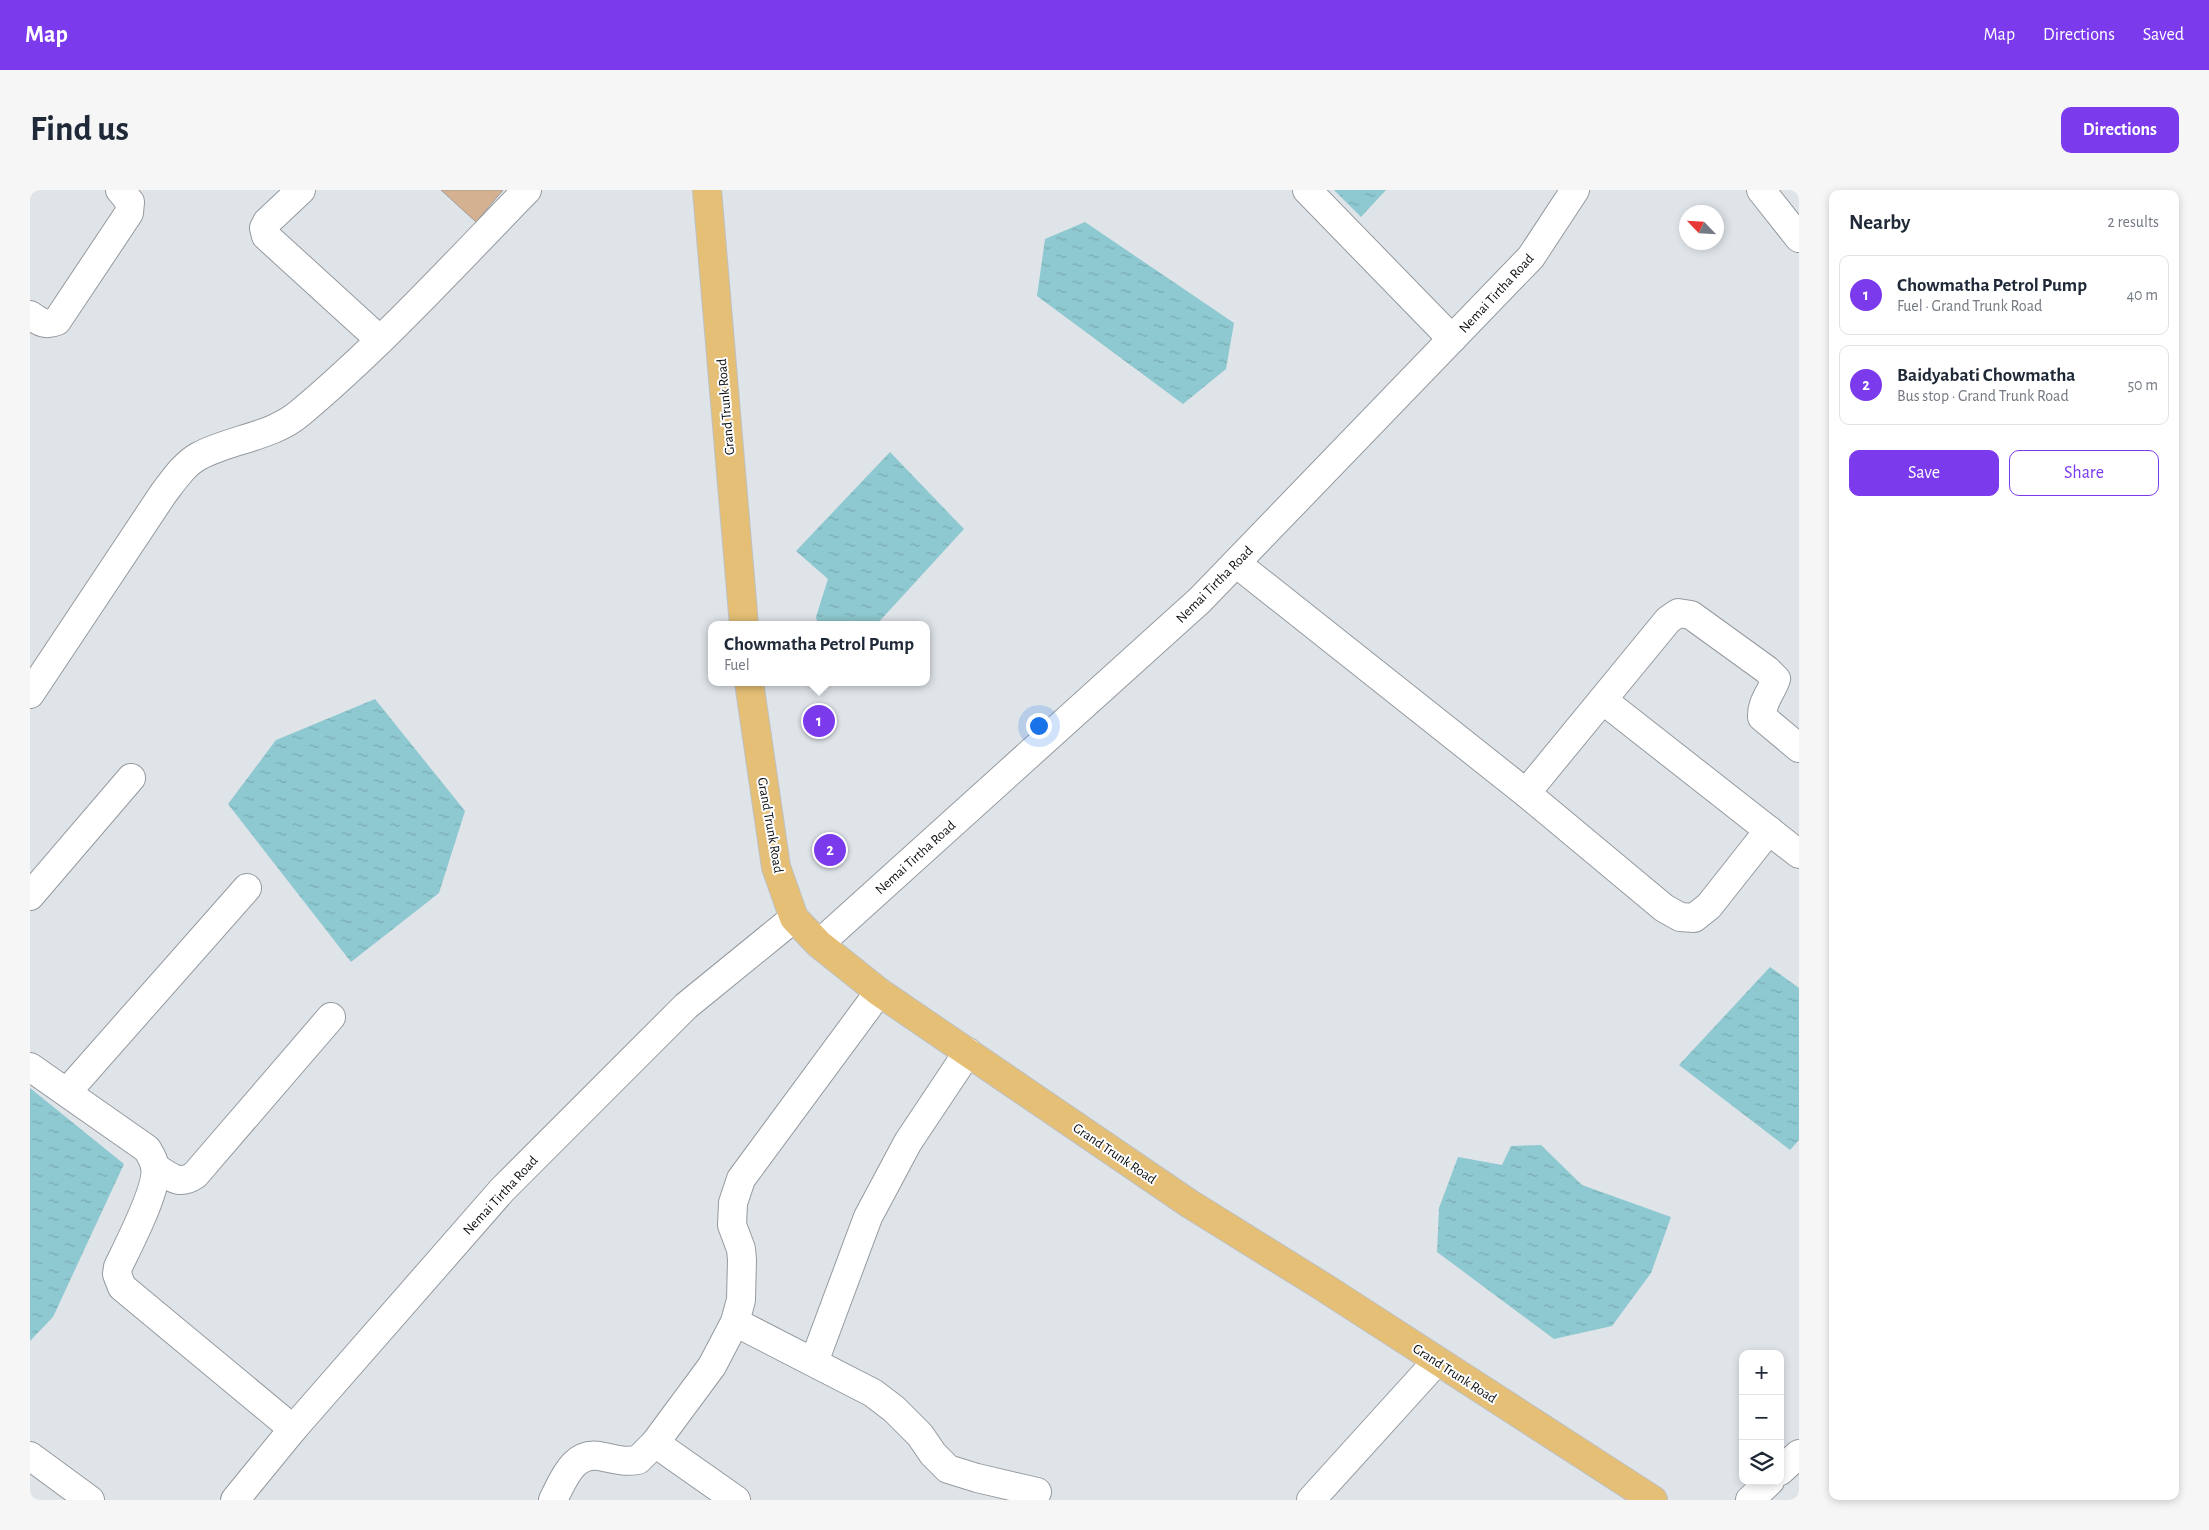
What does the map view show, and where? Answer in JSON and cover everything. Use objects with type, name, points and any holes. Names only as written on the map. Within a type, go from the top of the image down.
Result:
[{"type":"main road","name":"Grand Trunk Road","points":[[707,190],[744,621]]},
{"type":"main road","name":"Grand Trunk Road","points":[[750,686],[776,867],[794,918],[819,944],[879,992],[1190,1204],[1325,1288],[1652,1500]]},
{"type":"street","points":[[30,314],[40,322],[47,324],[56,321],[129,213],[130,202],[120,190]]},
{"type":"street","points":[[301,190],[266,222],[264,228],[266,236],[380,340]]},
{"type":"street","points":[[30,694],[163,494],[186,465],[198,456],[276,428],[299,414],[380,340],[527,190]]},
{"type":"street","points":[[1307,190],[1452,339]]},
{"type":"street","name":"Nemai Tirtha Road","points":[[819,944],[1200,600],[1532,257],[1575,190]]},
{"type":"street","points":[[1761,190],[1799,238]]},
{"type":"street","points":[[1236,563],[1526,793],[1664,908],[1680,917],[1694,918],[1709,906],[1768,830]]},
{"type":"street","points":[[1526,793],[1604,701],[1668,620],[1678,613],[1691,615],[1767,670],[1776,680],[1761,706],[1762,717],[1799,748]]},
{"type":"street","points":[[1604,701],[1799,854]]},
{"type":"street","points":[[30,896],[131,778]]},
{"type":"street","points":[[67,1092],[247,888]]},
{"type":"street","name":"Nemai Tirtha Road","points":[[236,1500],[293,1429],[502,1190],[686,1006],[794,918]]},
{"type":"street","points":[[553,1500],[573,1464],[587,1455],[602,1456],[620,1462],[638,1460],[655,1443],[712,1366],[735,1322],[741,1300],[741,1249],[732,1225],[733,1203],[741,1180],[879,992]]},
{"type":"street","points":[[156,1168],[182,1181],[195,1175],[331,1017]]},
{"type":"street","points":[[814,1362],[872,1210],[908,1142],[968,1052]]},
{"type":"street","points":[[30,1067],[147,1149],[156,1168],[152,1190],[118,1267],[118,1280],[128,1294],[293,1429]]},
{"type":"street","points":[[735,1322],[873,1392],[894,1409],[920,1435],[933,1454],[948,1469],[1037,1492]]},
{"type":"street","points":[[1311,1500],[1437,1361]]},
{"type":"street","points":[[655,1443],[736,1500]]},
{"type":"street","points":[[1784,1467],[1799,1454]]},
{"type":"street","points":[[30,1456],[90,1500]]},
{"type":"street","points":[[1750,1500],[1766,1485]]},
{"type":"water","points":[[1334,190],[1386,190],[1361,217]]},
{"type":"water","points":[[1085,222],[1234,323],[1226,369],[1183,404],[1037,296],[1045,239]]},
{"type":"water","points":[[890,452],[964,529],[880,621],[817,621],[816,617],[828,579],[796,551]]},
{"type":"water","points":[[375,699],[465,811],[439,893],[351,962],[228,804],[276,740]]},
{"type":"water","points":[[1770,967],[1799,988],[1799,1140],[1790,1150],[1679,1065]]},
{"type":"water","points":[[30,1088],[124,1164],[53,1317],[30,1341]]},
{"type":"water","points":[[1541,1145],[1582,1185],[1671,1217],[1651,1273],[1612,1326],[1554,1339],[1437,1252],[1439,1208],[1458,1157],[1502,1165],[1511,1146]]},
{"type":"building","points":[[441,190],[503,190],[476,222]]},
{"type":"place","name":"Chowmatha Petrol Pump","points":[[819,721]]},
{"type":"place","name":"Baidyabati Chowmatha","points":[[830,850]]}]
